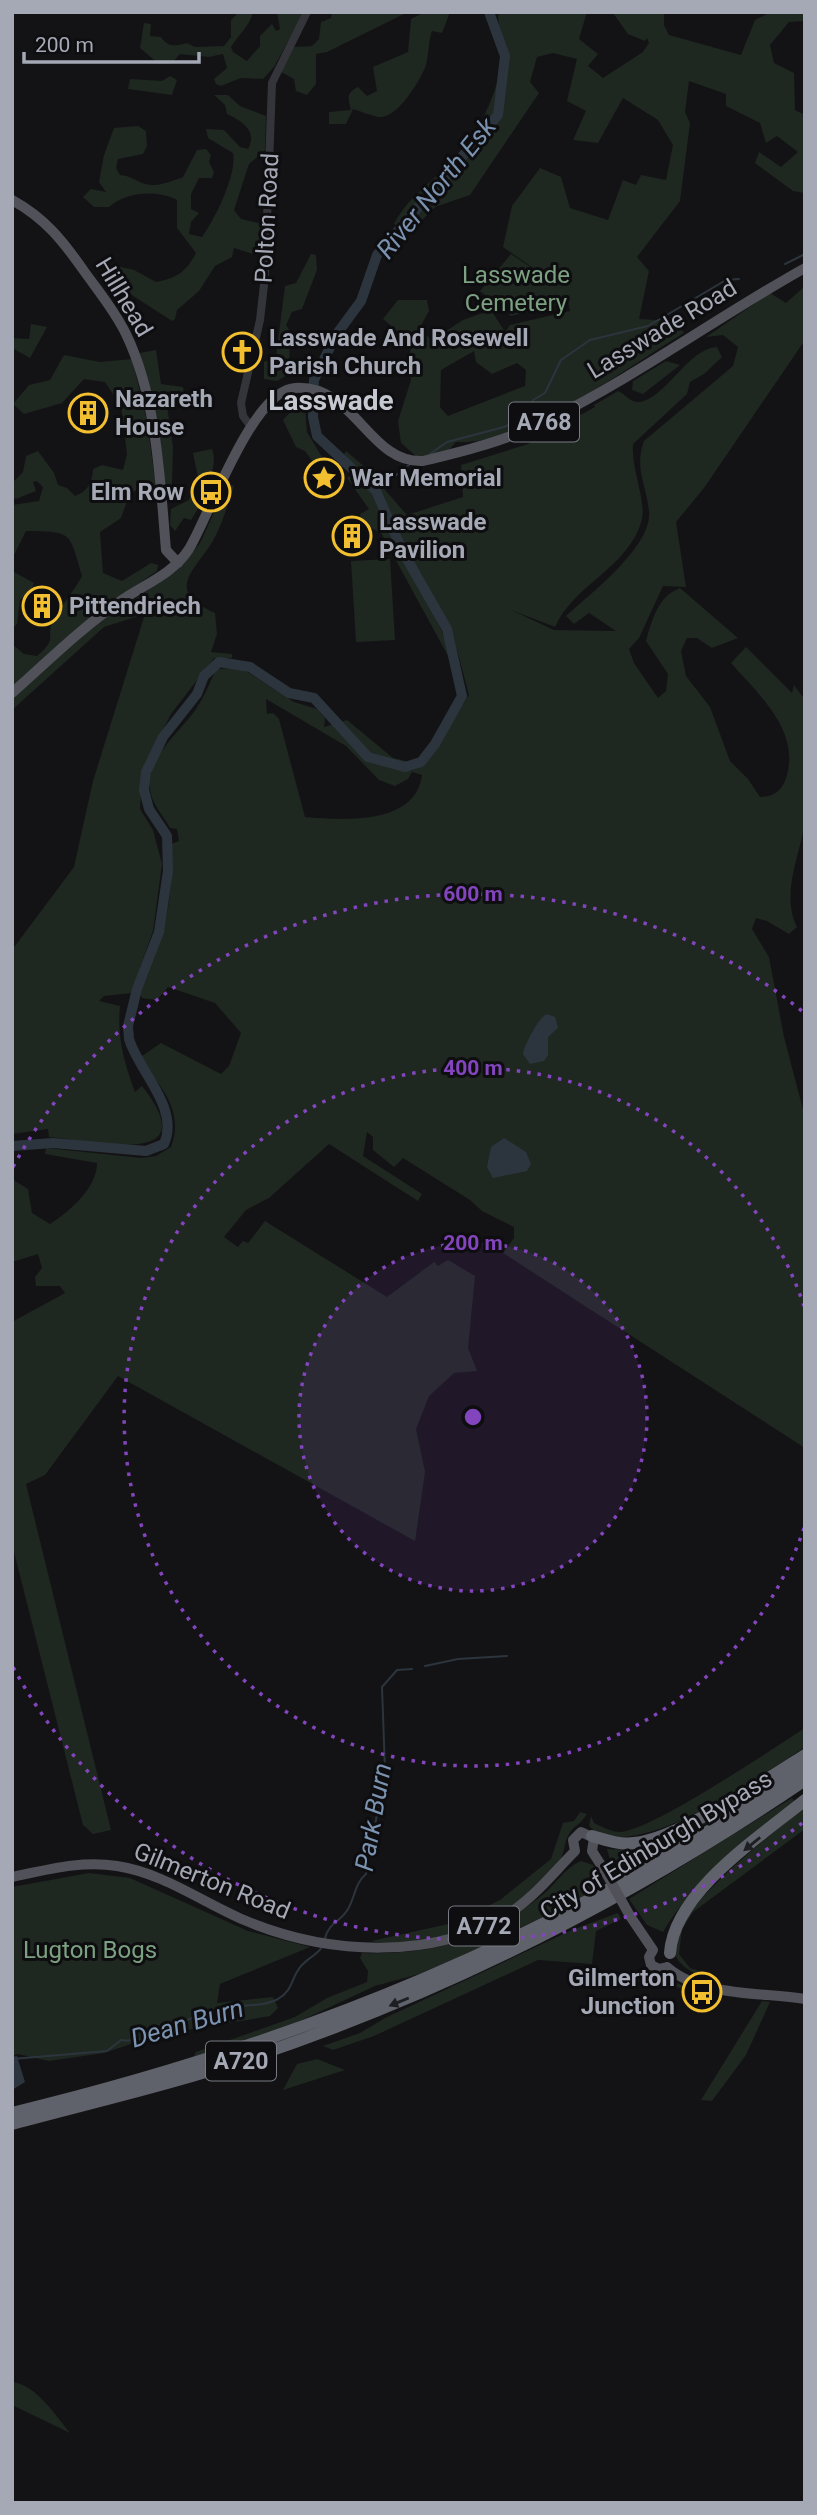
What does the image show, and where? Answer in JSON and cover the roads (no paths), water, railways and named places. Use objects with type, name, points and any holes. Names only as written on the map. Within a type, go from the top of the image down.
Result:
[{"type":"highway","points":[[592,1836],[622,1843],[656,1837],[727,1802],[805,1755]]},
{"type":"highway","name":"City of Edinburgh Bypass","points":[[12,2113],[124,2086],[251,2047],[442,1973],[564,1914],[658,1863],[805,1767]]},
{"type":"highway","name":"City of Edinburgh Bypass","points":[[12,2123],[117,2098],[221,2068],[414,1996],[609,1902],[713,1840],[805,1780]]},
{"type":"highway","points":[[670,1953],[673,1931],[696,1896],[729,1863],[805,1800]]},
{"type":"main road","name":"Hillhead","points":[[12,200],[43,220],[58,234],[125,331],[138,363],[151,423],[166,550],[178,563]]},
{"type":"main road","name":"Lasswade Road","points":[[251,427],[275,397],[291,388],[303,389],[328,395],[347,407],[389,450],[418,461],[461,452],[544,422],[621,381],[805,268]]},
{"type":"main road","name":"A768","points":[[12,693],[76,635],[178,563],[197,534],[237,448],[251,427]]},
{"type":"main road","name":"A772","points":[[575,1851],[572,1844],[578,1833],[585,1832],[592,1836]]},
{"type":"main road","points":[[592,1836],[592,1850],[653,1950]]},
{"type":"main road","points":[[575,1851],[585,1854],[592,1850]]},
{"type":"main road","name":"Gilmerton Road","points":[[12,1877],[87,1864],[119,1866],[161,1879],[243,1920],[323,1942],[406,1946],[462,1935],[514,1910],[545,1884],[575,1851]]},
{"type":"main road","points":[[662,1947],[670,1953],[667,1967],[659,1969],[651,1965],[649,1957],[653,1950],[662,1947]]},
{"type":"main road","points":[[667,1967],[684,1980],[702,1986],[805,1999]]},
{"type":"street","name":"Polton Road","points":[[251,427],[243,416],[241,403],[260,320],[265,276],[272,83],[307,12]]},
{"type":"waterway","name":"River North Esk","points":[[12,1146],[53,1143],[146,1151],[164,1144],[168,1131],[167,1117],[156,1090],[134,1052],[128,1026],[137,989],[159,932],[168,871],[167,836],[149,809],[144,790],[146,772],[163,737],[197,694],[204,676],[219,662],[250,667],[289,693],[314,698],[368,757],[405,767],[421,762],[435,744],[462,696],[447,629],[403,552],[376,491],[317,436],[313,417],[314,380],[336,335],[361,301],[377,255],[498,115],[505,56],[489,12]]},
{"type":"waterway","points":[[785,264],[805,254]]},
{"type":"waterway","points":[[430,454],[447,442],[504,427],[531,415],[533,400],[545,393],[561,360],[590,340],[648,326],[726,280],[739,279]]},
{"type":"waterway","points":[[376,491],[409,465]]},
{"type":"waterway","name":"Park Burn","points":[[425,1666],[458,1659],[507,1656]]},
{"type":"waterway","name":"Park Burn","points":[[325,1938],[330,1928],[348,1909],[357,1886],[366,1874],[385,1771],[382,1687],[397,1670],[412,1669]]},
{"type":"waterway","name":"Dean Burn","points":[[12,2059],[107,2051],[121,2040],[147,2038],[206,2012],[271,2002],[287,1991],[298,1969],[322,1947]]},
{"type":"place","name":"Lasswade And Rosewell Parish Church","points":[[242,352]]},
{"type":"place","name":"Nazareth House","points":[[88,413]]},
{"type":"place","name":"War Memorial","points":[[324,478]]},
{"type":"place","name":"Elm Row","points":[[211,492]]},
{"type":"place","name":"Lasswade Pavilion","points":[[352,536]]},
{"type":"place","name":"Pittendriech","points":[[42,606]]},
{"type":"place","name":"Gilmerton Junction","points":[[702,1992]]},
{"type":"district","name":"Lasswade","points":[[331,400]]},
{"type":"park label","name":"Lasswade Cemetery","points":[[516,289]]},
{"type":"park label","name":"Lugton Bogs","points":[[90,1950]]}]
